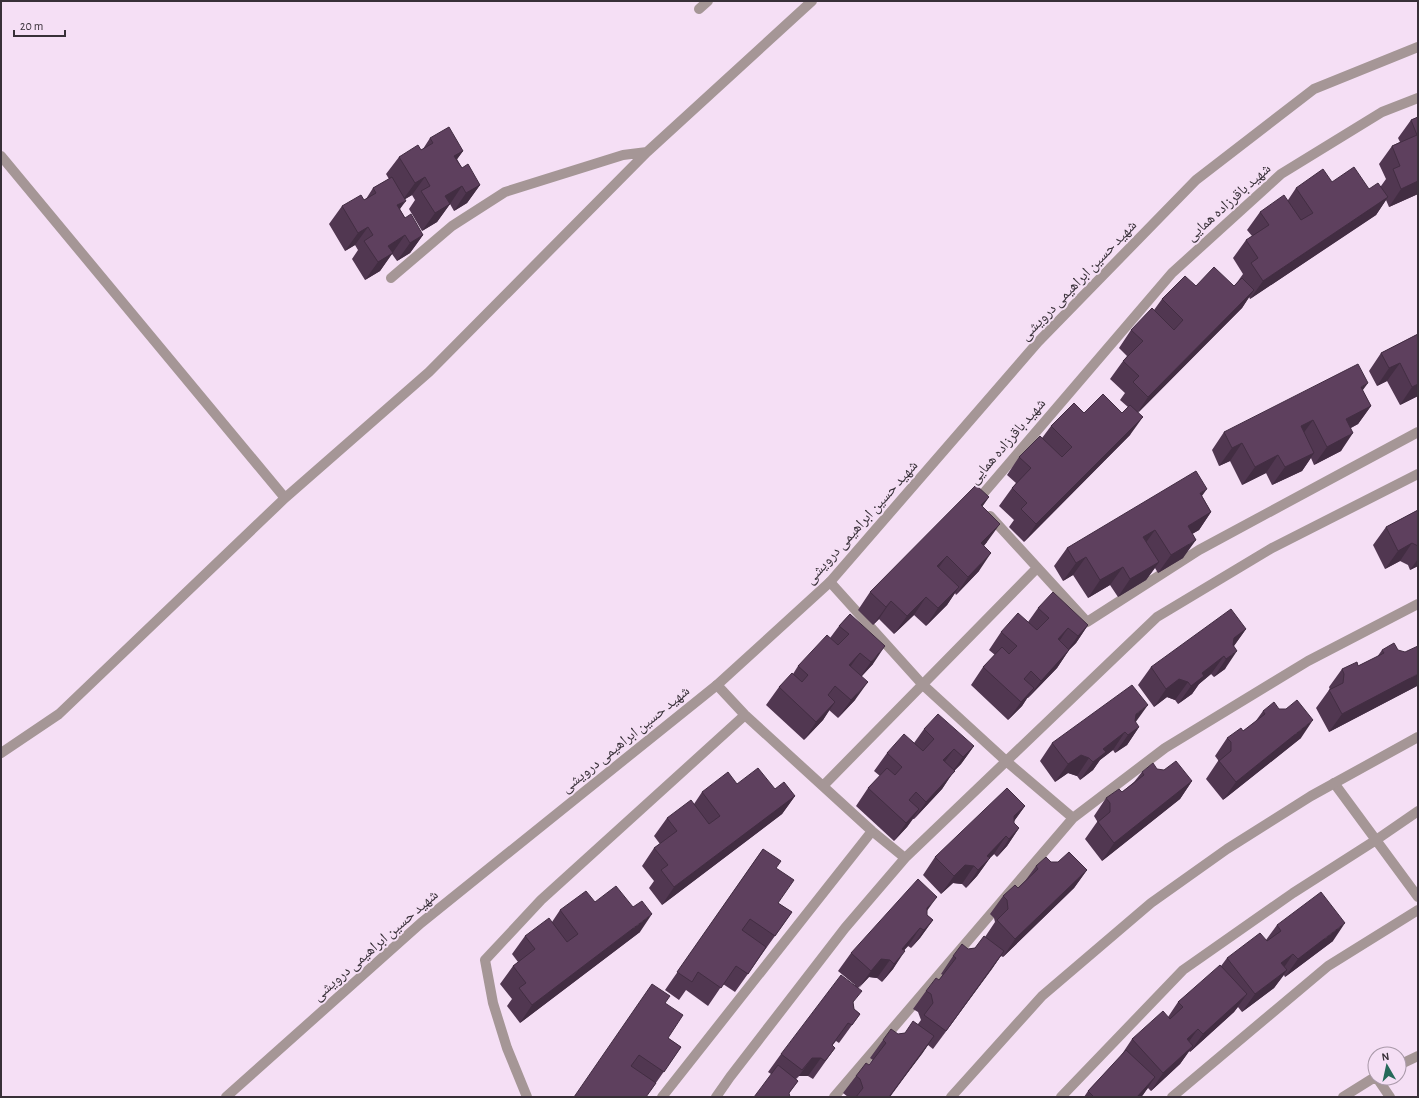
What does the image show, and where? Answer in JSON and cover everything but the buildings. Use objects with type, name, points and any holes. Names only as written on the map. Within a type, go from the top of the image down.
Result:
[{"type":"street","points":[[700,9],[708,1]]},
{"type":"street","points":[[1,753],[59,714],[285,498],[429,372],[647,152],[812,1]]},
{"type":"street","name":"شهید حسین ابراهیمی درویشی","points":[[226,1097],[421,923],[717,685],[830,582],[1038,342],[1196,180],[1314,89],[1418,47]]},
{"type":"street","name":"شهید باقرزاده همایی","points":[[1418,98],[1382,112],[1282,174],[1172,273],[976,501],[1087,622],[1199,550],[1418,432]]},
{"type":"street","points":[[391,278],[452,226],[505,192],[623,155],[647,152]]},
{"type":"street","points":[[1,156],[285,498]]},
{"type":"street","points":[[716,1097],[845,928],[905,858],[1157,617],[1272,548],[1418,474]]},
{"type":"street","points":[[823,786],[1037,568]]},
{"type":"street","points":[[830,582],[922,684],[1006,761],[1073,818]]},
{"type":"street","points":[[834,1097],[1073,818],[1166,748],[1308,661],[1418,604]]},
{"type":"street","points":[[717,685],[745,715],[872,832],[905,858]]},
{"type":"street","points":[[527,1097],[507,1048],[494,1003],[485,960],[541,900],[745,715]]},
{"type":"street","points":[[951,1097],[1042,996],[1151,903],[1227,849],[1311,796],[1418,737]]},
{"type":"street","points":[[1334,783],[1418,897]]},
{"type":"street","points":[[1061,1097],[1183,970],[1293,893],[1376,840],[1418,811]]},
{"type":"street","points":[[662,1097],[872,832]]},
{"type":"street","points":[[1172,1097],[1328,966],[1418,910]]},
{"type":"street","points":[[1407,1061],[1418,1056]]},
{"type":"street","points":[[1343,1097],[1367,1082]]},
{"type":"street","points":[[1382,1086],[1390,1097]]}]
